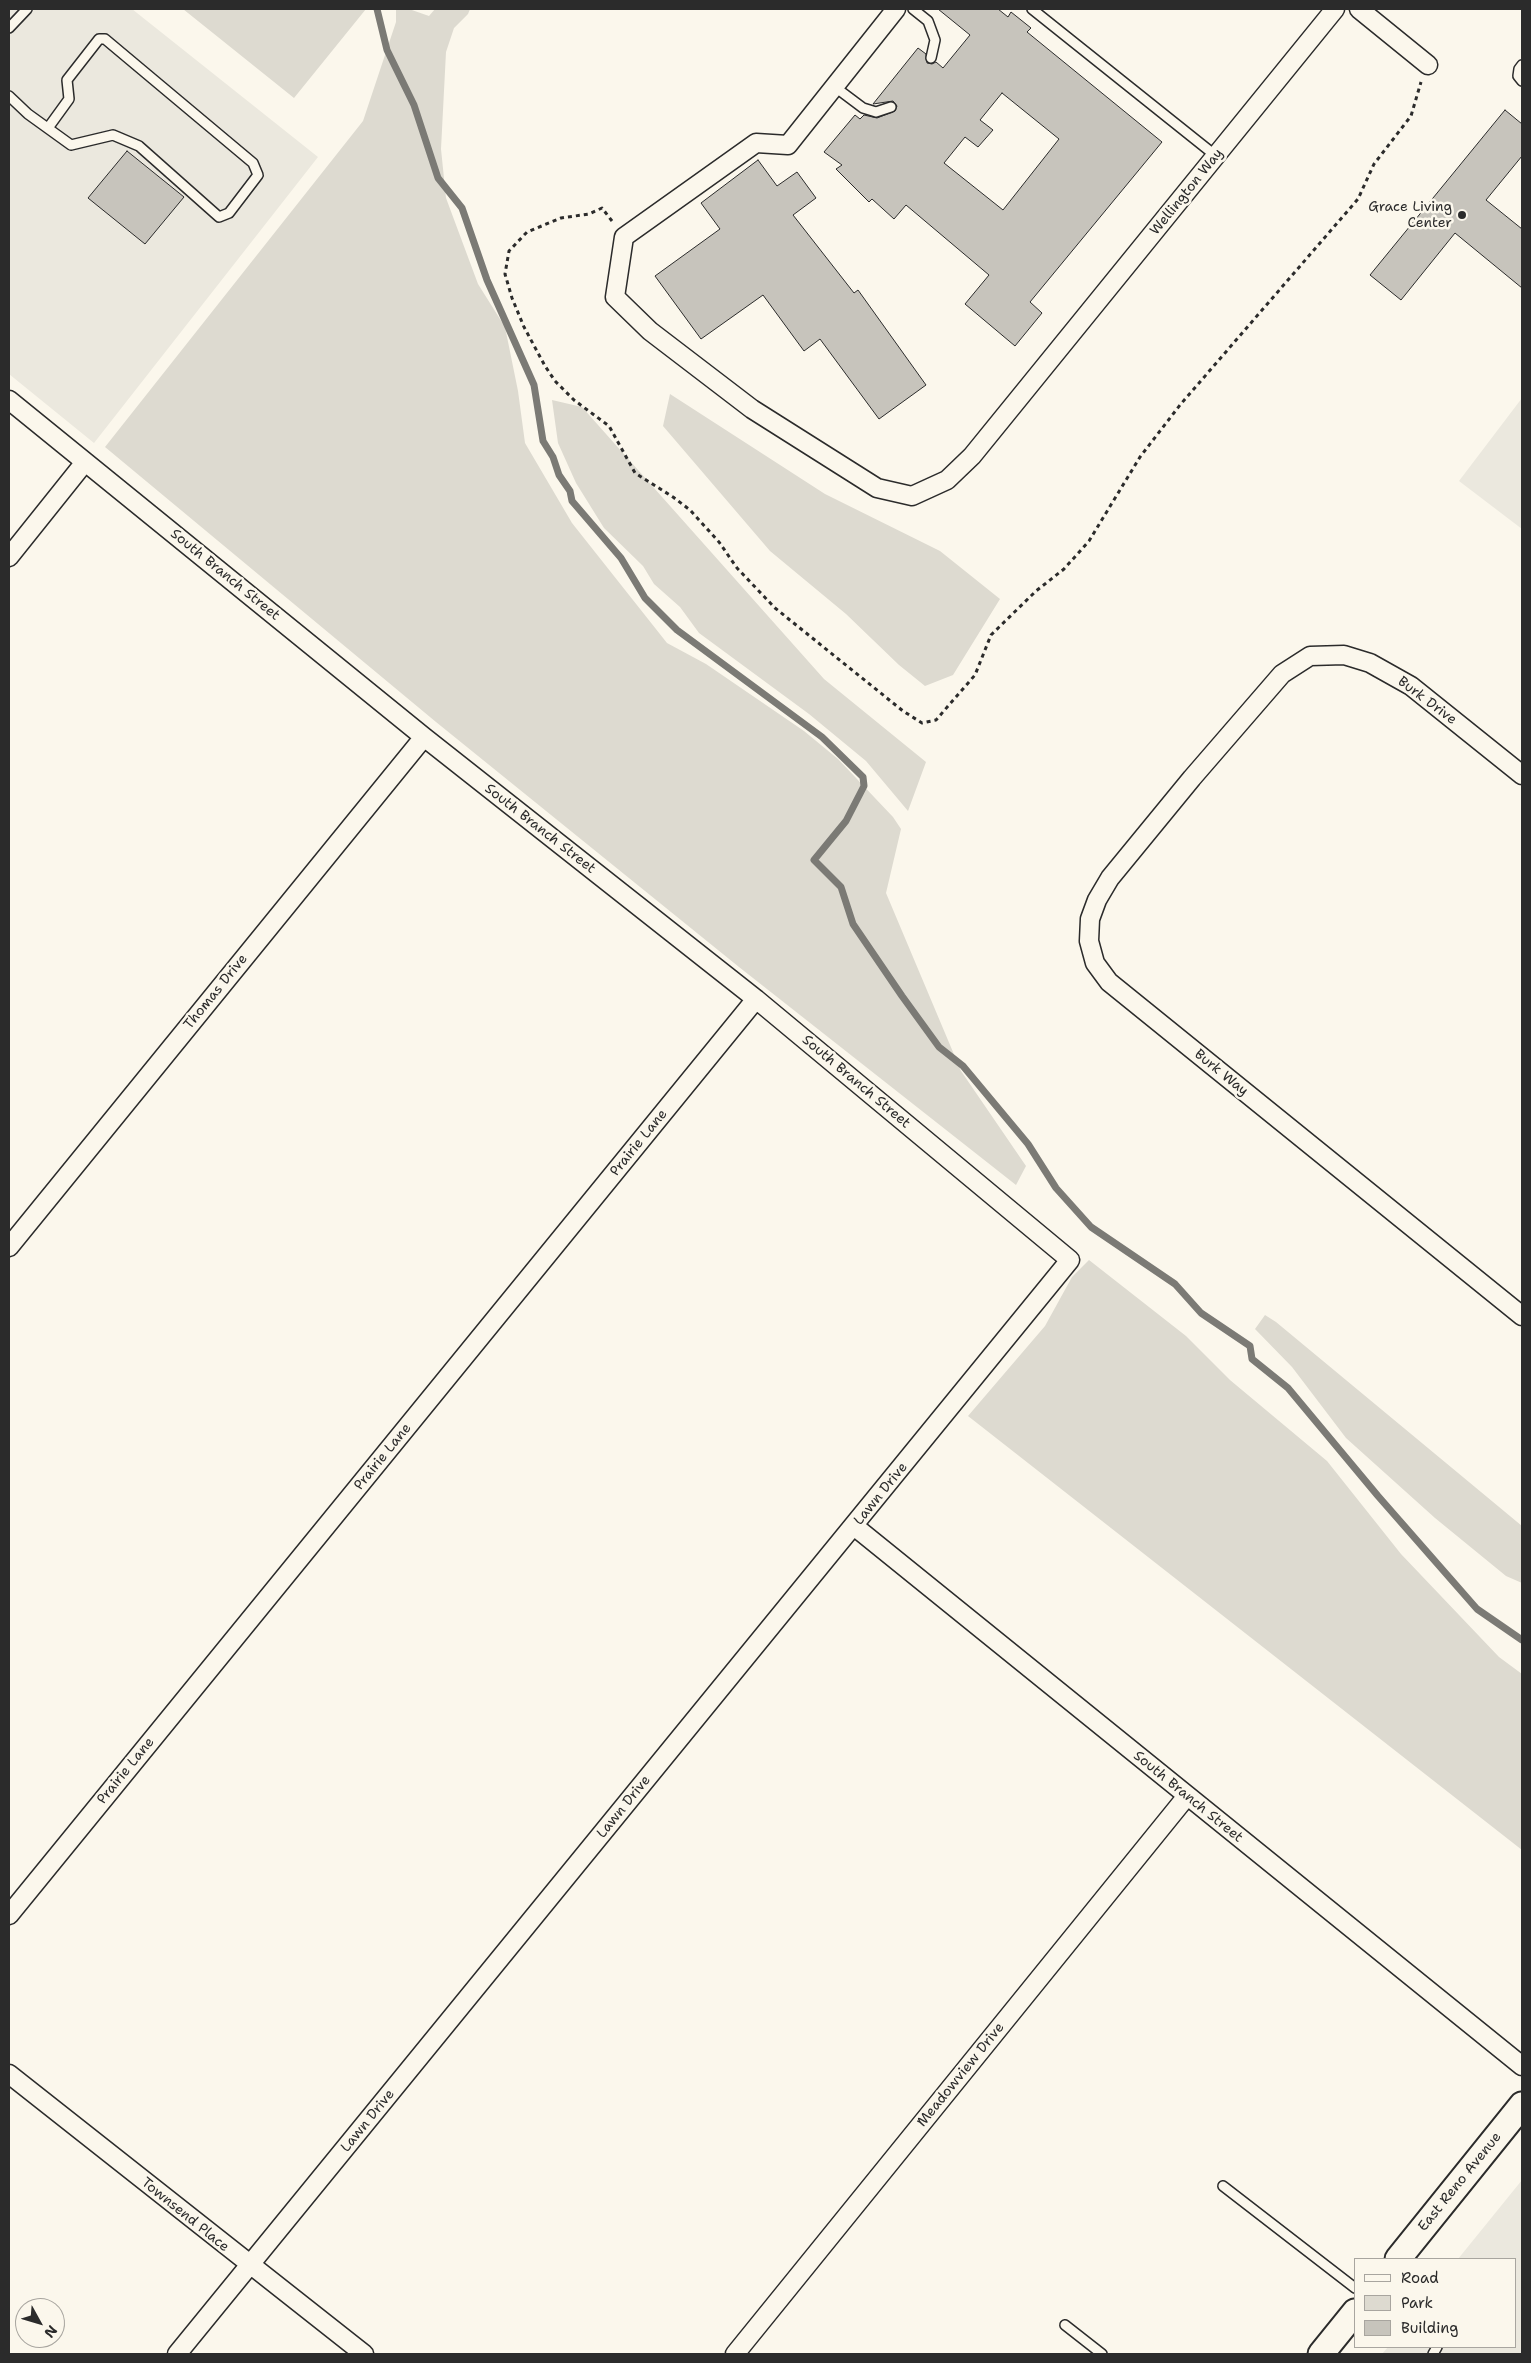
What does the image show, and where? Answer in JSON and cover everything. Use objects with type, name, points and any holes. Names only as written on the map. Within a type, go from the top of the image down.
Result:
[{"type":"main road","name":"East Reno Avenue","points":[[1399,2258],[1522,2106]]},
{"type":"main road","points":[[1320,2354],[1354,2313]]},
{"type":"street","points":[[624,237],[756,143],[788,145],[896,9]]},
{"type":"street","name":"Wellington Way","points":[[624,237],[614,297],[650,331],[752,409],[877,488],[912,496],[947,480],[972,456],[1335,9]]},
{"type":"street","points":[[1359,9],[1428,65]]},
{"type":"street","name":"South Branch Street","points":[[9,400],[424,737],[756,999],[1070,1260]]},
{"type":"street","points":[[9,557],[85,462]]},
{"type":"street","name":"Burk Drive","points":[[1192,778],[1282,674],[1310,656],[1344,654],[1370,662],[1411,686],[1522,775]]},
{"type":"street","name":"Thomas Drive","points":[[9,1247],[424,737]]},
{"type":"street","name":"Burk Way","points":[[1192,778],[1110,878],[1097,900],[1090,919],[1089,941],[1095,963],[1109,982],[1137,1006],[1522,1316]]},
{"type":"street","name":"Prairie Lane","points":[[9,1915],[756,999]]},
{"type":"street","name":"Lawn Drive","points":[[177,2354],[1070,1260]]},
{"type":"street","name":"South Branch Street","points":[[854,1526],[1522,2066]]},
{"type":"street","name":"Meadowview Drive","points":[[735,2354],[1187,1796]]},
{"type":"street","name":"Townsend Place","points":[[9,2074],[249,2266],[364,2354]]},
{"type":"lane","points":[[9,28],[27,9]]},
{"type":"lane","points":[[913,9],[928,21],[936,40],[932,58]]},
{"type":"lane","points":[[1032,9],[1216,156]]},
{"type":"lane","points":[[9,96],[48,128],[71,145],[113,134],[139,146],[219,217],[229,213],[258,175],[253,163],[105,39],[99,39],[67,80],[69,99],[48,128]]},
{"type":"lane","points":[[1522,65],[1518,76],[1522,81]]},
{"type":"lane","points":[[835,87],[863,108],[876,112],[891,107]]},
{"type":"lane","points":[[1223,2186],[1354,2287]]},
{"type":"lane","points":[[1065,2325],[1102,2354]]},
{"type":"path","points":[[624,237],[602,208],[589,214],[561,218],[527,232],[509,251],[505,274],[512,298],[524,327],[545,366],[555,381],[574,400],[609,426],[635,473],[690,510],[718,542],[737,568],[775,608],[903,711],[922,724],[936,720],[975,675],[991,635],[1036,590],[1064,569],[1089,541],[1140,457],[1180,405],[1358,199],[1374,164],[1411,116],[1414,100],[1428,65]]},
{"type":"shaded area","points":[[9,9],[132,9],[318,157],[94,443],[9,374]]},
{"type":"shaded area","points":[[1522,398],[1522,529],[1459,481]]},
{"type":"shaded area","points":[[1522,2180],[1522,2354],[1382,2354],[1387,2348],[1516,2348],[1516,2258],[1459,2258]]},
{"type":"green space","points":[[183,9],[366,9],[294,98]]},
{"type":"green space","points":[[396,9],[409,9],[429,16],[435,9],[470,9],[468,14],[454,28],[446,52],[441,149],[446,198],[478,284],[505,327],[518,391],[525,443],[572,523],[667,643],[706,664],[804,731],[838,759],[893,817],[901,829],[886,893],[961,1071],[1026,1166],[1016,1185],[739,967],[436,722],[105,447],[363,121],[396,22]]},
{"type":"green space","points":[[670,394],[825,494],[940,551],[1000,599],[953,675],[925,686],[899,665],[846,614],[770,551],[663,426]]},
{"type":"green space","points":[[552,400],[582,407],[824,679],[926,762],[908,811],[866,761],[809,714],[699,633],[680,607],[654,584],[643,566],[604,528],[576,483],[558,443]]},
{"type":"green space","points":[[1089,1260],[1186,1336],[1230,1380],[1327,1461],[1401,1554],[1499,1657],[1522,1674],[1522,1850],[968,1416],[1045,1326],[1072,1277]]},
{"type":"green space","points":[[1265,1315],[1276,1322],[1522,1526],[1522,1583],[1506,1576],[1435,1518],[1346,1438],[1292,1367],[1255,1329]]},
{"type":"building","points":[[938,9],[998,9],[1008,17],[1011,12],[1031,28],[1027,32],[1162,142],[1030,302],[1042,313],[1015,346],[965,304],[989,275],[906,205],[894,219],[872,199],[869,202],[836,169],[842,165],[824,152],[855,115],[860,119],[864,115],[877,118],[895,111],[897,106],[893,101],[873,104],[918,48],[926,54],[927,63],[932,64],[936,62],[943,68],[970,35]],"holes":[[[1002,93],[1059,139],[1003,210],[944,163],[965,137],[978,147],[993,130],[980,120]]]},
{"type":"building","name":"Grace Living Center","points":[[1505,110],[1522,124],[1522,156],[1486,200],[1522,229],[1522,288],[1455,233],[1401,300],[1370,275]]},
{"type":"building","points":[[127,151],[184,197],[145,244],[88,198]]},
{"type":"building","points":[[758,160],[777,186],[797,172],[816,198],[793,215],[854,293],[858,290],[926,385],[879,419],[820,339],[804,351],[763,295],[701,339],[655,276],[720,229],[701,203]]},
{"type":"waterway","points":[[377,9],[387,50],[414,105],[438,178],[462,208],[487,280],[534,385],[543,441],[553,457],[559,475],[570,491],[572,501],[621,558],[645,598],[677,630],[822,737],[863,777],[864,786],[846,821],[814,860],[841,887],[853,924],[902,996],[939,1047],[963,1066],[1028,1144],[1056,1188],[1091,1227],[1175,1284],[1201,1313],[1250,1346],[1252,1359],[1288,1388],[1378,1496],[1477,1609],[1522,1640]]},
{"type":"place","name":"Grace Living Center","points":[[1462,215]]}]
